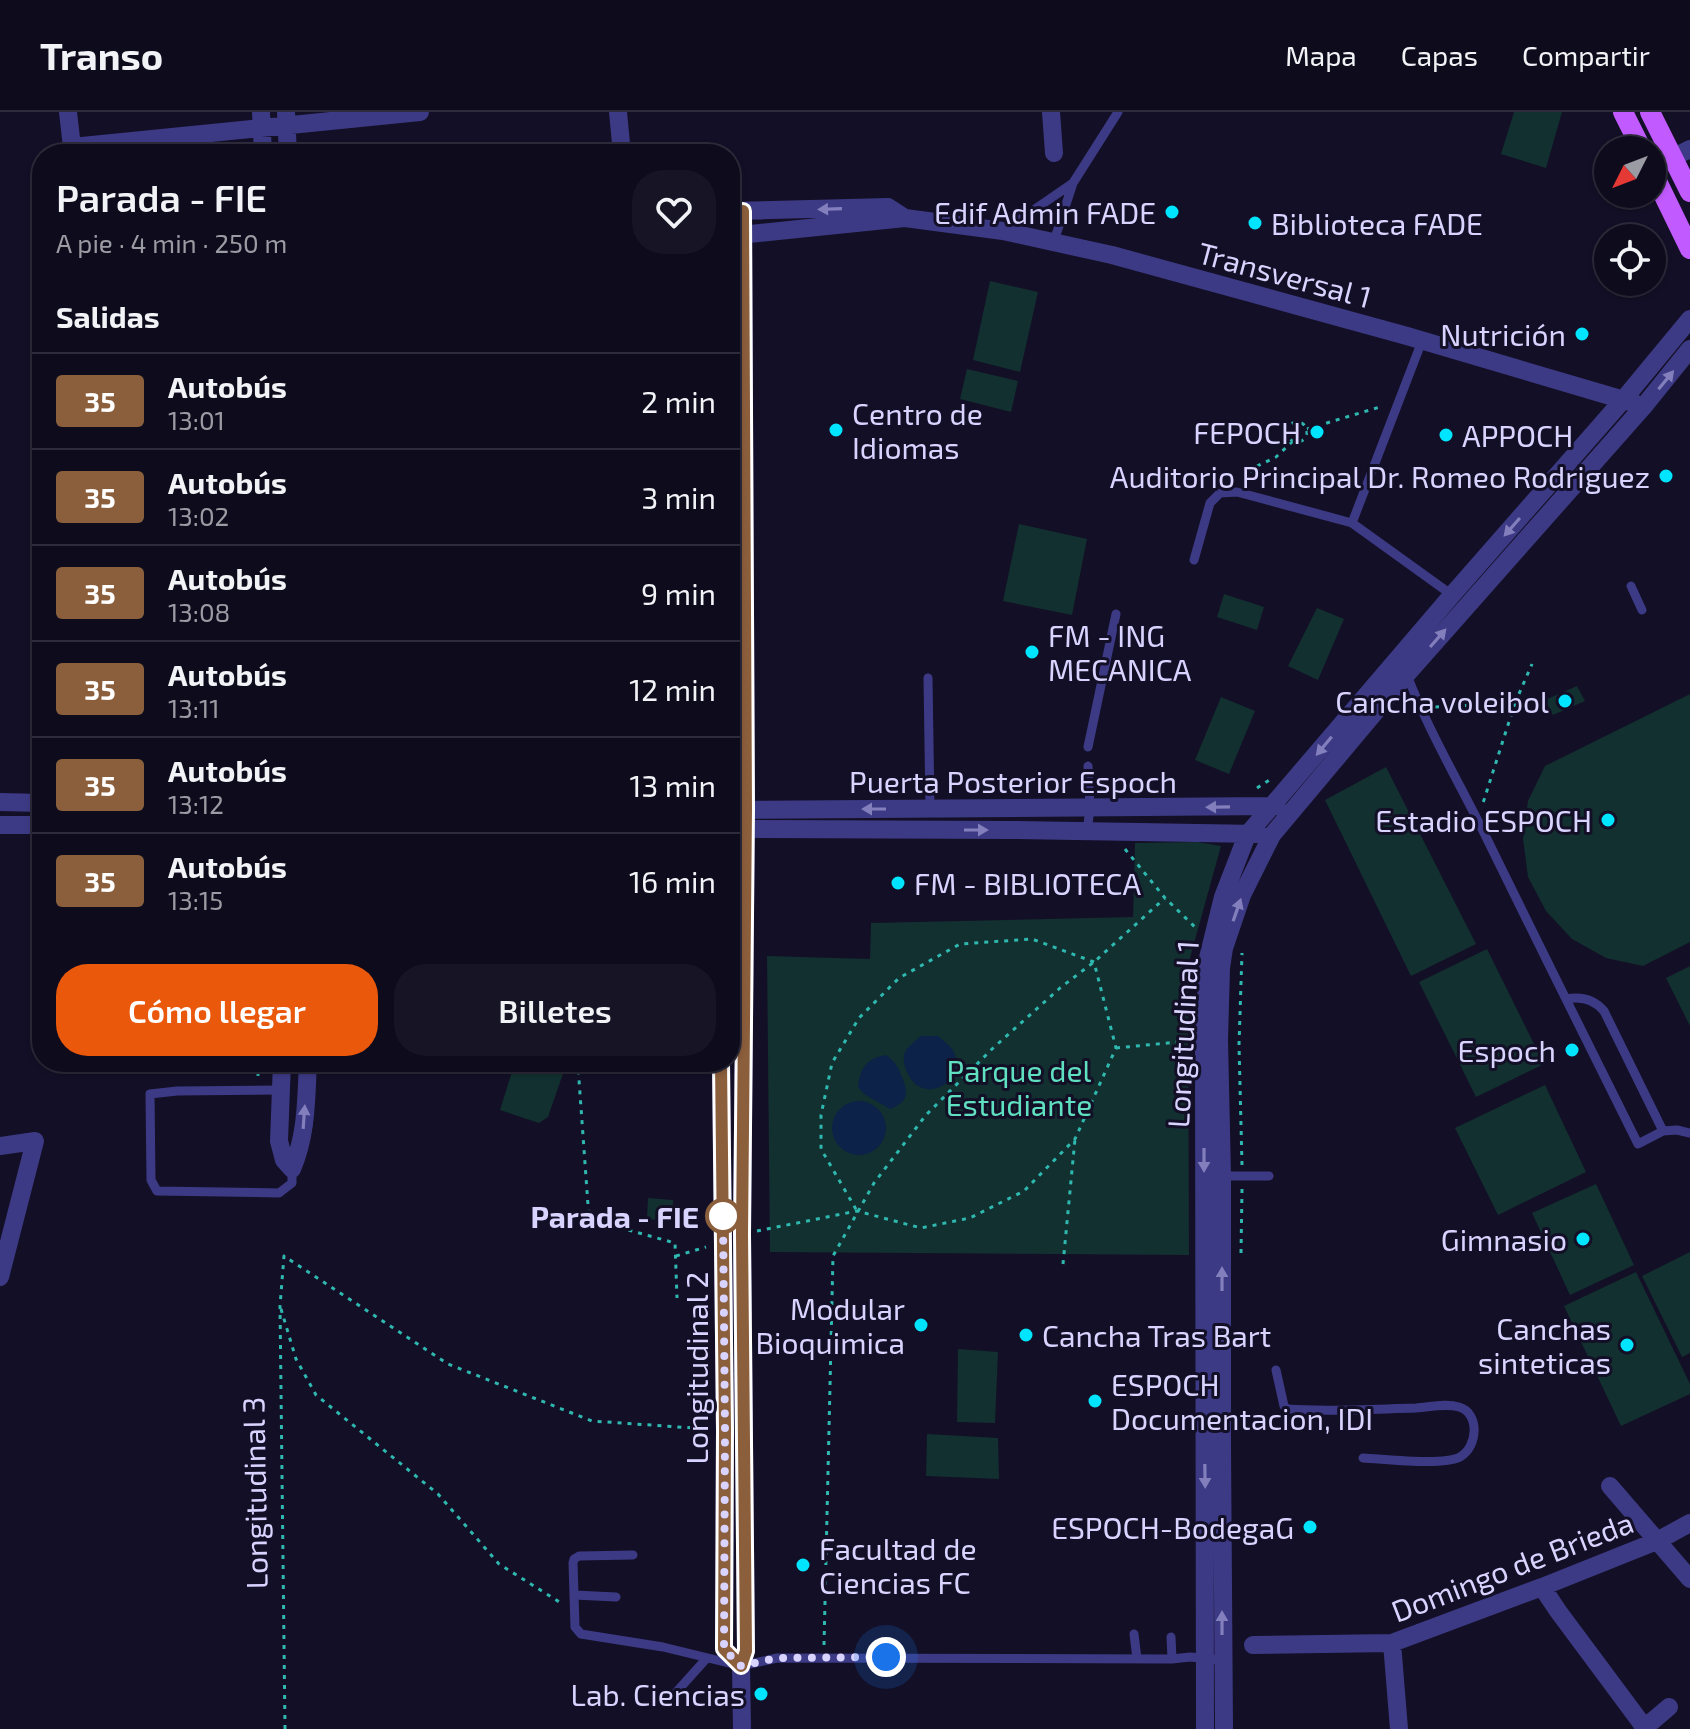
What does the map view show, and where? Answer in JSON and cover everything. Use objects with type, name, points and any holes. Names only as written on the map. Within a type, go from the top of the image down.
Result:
[{"type":"main road","points":[[1623,112],[1635,136]]},
{"type":"main road","points":[[1650,112],[1681,153],[1690,192]]},
{"type":"main road","points":[[1666,200],[1690,249]]},
{"type":"street","points":[[68,112],[72,144]]},
{"type":"street","points":[[93,144],[262,120],[420,112]]},
{"type":"street","points":[[618,112],[621,144]]},
{"type":"street","points":[[1051,112],[1054,153]]},
{"type":"street","points":[[286,119],[287,144]]},
{"type":"street","points":[[262,120],[263,144]]},
{"type":"street","name":"Transversal 1","points":[[740,211],[888,207],[905,218]]},
{"type":"street","name":"Transversal 1","points":[[740,236],[905,218],[1003,231],[1112,255],[1644,406]]},
{"type":"street","name":"Longitudinal 1","points":[[1205,1729],[1214,1660],[1222,1176],[1221,968],[1224,948],[1242,895],[1272,835],[1407,674],[1459,601],[1690,319]]},
{"type":"street","name":"Longitudinal 1","points":[[1224,1729],[1200,1511],[1204,1040],[1208,958],[1223,897],[1249,834],[1272,807],[1459,601],[1644,406],[1690,349]]},
{"type":"street","points":[[0,802],[32,803]]},
{"type":"street","name":"Puerta Posterior Espoch","points":[[740,819],[930,809],[1296,806]]},
{"type":"street","name":"Puerta Posterior Espoch","points":[[740,819],[1272,835]]},
{"type":"street","points":[[0,825],[32,825]]},
{"type":"street","name":"Longitudinal 2","points":[[740,1026],[742,1234],[733,1301],[725,1430],[724,1649],[741,1666]]},
{"type":"street","points":[[282,1072],[279,1141],[284,1160],[292,1169],[304,1128],[307,1072]]},
{"type":"street","name":"Longitudinal 2","points":[[717,1072],[723,1243],[733,1301],[746,1651],[741,1666],[742,1729]]},
{"type":"street","points":[[0,1146],[35,1141],[0,1277]]},
{"type":"street","points":[[1610,1486],[1690,1579]]},
{"type":"street","name":"Domingo de Brieda","points":[[1253,1645],[1392,1643],[1657,1541],[1690,1523]]},
{"type":"street","points":[[1542,1587],[1644,1728],[1669,1707]]},
{"type":"street","points":[[1392,1643],[1399,1729]]},
{"type":"lane","points":[[1054,241],[1073,183],[1118,112]]},
{"type":"lane","points":[[1003,231],[1073,183]]},
{"type":"lane","points":[[1352,523],[1422,341]]},
{"type":"lane","points":[[1194,560],[1210,503],[1220,493],[1237,492],[1352,523],[1459,601]]},
{"type":"lane","points":[[1631,586],[1642,610]]},
{"type":"lane","points":[[1088,747],[1116,614]]},
{"type":"lane","points":[[1407,674],[1420,708],[1638,1144],[1663,1131],[1690,1133]]},
{"type":"lane","points":[[928,678],[930,809]]},
{"type":"lane","points":[[1087,831],[1090,809],[1088,766]]},
{"type":"lane","points":[[1566,999],[1588,999],[1598,1003],[1604,1011],[1663,1131]]},
{"type":"lane","points":[[282,1090],[150,1094],[151,1180],[157,1191],[279,1193],[292,1183],[292,1169]]},
{"type":"lane","points":[[1222,1176],[1269,1176]]},
{"type":"lane","points":[[1276,1370],[1284,1406],[1288,1409],[1446,1405],[1462,1407],[1470,1415],[1475,1434],[1472,1444],[1459,1458],[1438,1461],[1363,1458]]},
{"type":"lane","points":[[633,1555],[579,1556],[574,1559],[575,1627],[581,1634],[663,1647],[741,1666],[777,1658],[824,1657],[1190,1657],[1214,1660]]},
{"type":"lane","points":[[574,1595],[616,1597]]},
{"type":"lane","points":[[1134,1634],[1137,1659]]},
{"type":"lane","points":[[1171,1637],[1172,1659]]},
{"type":"lane","points":[[671,1698],[706,1659]]},
{"type":"path","points":[[1307,429],[1398,401]]},
{"type":"path","points":[[1292,423],[1301,423],[1307,429],[1305,438],[1297,442],[1287,435],[1288,426],[1292,423]]},
{"type":"path","points":[[1245,494],[1251,469],[1276,457],[1293,441]]},
{"type":"path","points":[[1477,820],[1515,703],[1532,664]]},
{"type":"path","points":[[1420,708],[1515,703]]},
{"type":"path","points":[[1249,793],[1277,776]]},
{"type":"path","points":[[1111,832],[1165,898],[1211,943]]},
{"type":"path","points":[[824,1657],[833,1256],[874,1183],[926,1115],[992,1049],[1165,898]]},
{"type":"path","points":[[857,1211],[821,1149],[821,1115],[832,1063],[859,1018],[899,978],[960,944],[1032,939],[1094,962]]},
{"type":"path","points":[[1063,1264],[1075,1139],[1116,1048],[1094,962]]},
{"type":"path","points":[[1116,1048],[1204,1040]]},
{"type":"path","points":[[258,1072],[258,1090]]},
{"type":"path","points":[[578,1072],[589,1219],[675,1243],[677,1298]]},
{"type":"path","points":[[742,1234],[857,1211],[921,1228],[970,1218],[1024,1191],[1075,1139]]},
{"type":"path","points":[[676,1256],[723,1243]]},
{"type":"path","name":"Longitudinal 3","points":[[285,1729],[280,1306],[284,1256],[448,1364],[592,1421],[725,1430]]},
{"type":"path","points":[[280,1306],[296,1359],[316,1395],[438,1494],[499,1564],[574,1610]]},
{"type":"green space","points":[[1514,112],[1562,112],[1546,168],[1501,154]]},
{"type":"green space","points":[[990,281],[1038,292],[1020,372],[973,360]]},
{"type":"green space","points":[[967,369],[1018,381],[1011,412],[960,399]]},
{"type":"green space","points":[[1019,524],[1087,539],[1072,615],[1003,601]]},
{"type":"green space","points":[[1224,594],[1264,607],[1257,630],[1217,617]]},
{"type":"green space","points":[[1317,608],[1344,619],[1318,680],[1288,666]]},
{"type":"green space","name":"Cancha voleibol","points":[[1577,686],[1585,701],[1553,715],[1545,700]]},
{"type":"green space","name":"Estadio ESPOCH","points":[[1690,694],[1690,942],[1643,966],[1606,958],[1572,939],[1546,911],[1528,877],[1523,839],[1528,801],[1545,766]]},
{"type":"green space","points":[[1221,697],[1255,711],[1229,774],[1195,760]]},
{"type":"green space","points":[[1386,767],[1476,944],[1411,976],[1325,800]]},
{"type":"green space","name":"Parque del Estudiante","points":[[1197,842],[1221,846],[1188,965],[1189,1255],[770,1252],[767,956],[870,959],[871,923],[1133,917],[1135,843]]},
{"type":"green space","points":[[1487,949],[1544,1064],[1476,1097],[1419,982]]},
{"type":"green space","points":[[1690,966],[1690,1026],[1666,978]]},
{"type":"green space","points":[[512,1072],[564,1072],[548,1117],[539,1123],[500,1110]]},
{"type":"green space","points":[[1545,1085],[1586,1172],[1498,1215],[1455,1128]]},
{"type":"green space","name":"Gimnasio","points":[[1596,1184],[1634,1265],[1570,1295],[1532,1213]]},
{"type":"green space","points":[[648,1198],[673,1200],[672,1221],[647,1219]]},
{"type":"green space","points":[[1690,1252],[1690,1353],[1682,1357],[1642,1276]]},
{"type":"green space","name":"Canchas sinteticas","points":[[1636,1272],[1690,1384],[1690,1394],[1621,1426],[1564,1306]]},
{"type":"green space","points":[[958,1349],[998,1352],[995,1423],[957,1422]]},
{"type":"green space","points":[[927,1434],[998,1438],[999,1479],[926,1476]]},
{"type":"water","points":[[921,1036],[938,1036],[951,1047],[956,1070],[943,1086],[923,1088],[914,1083],[907,1072],[904,1055]]},
{"type":"water","points":[[886,1055],[898,1067],[906,1093],[904,1100],[890,1109],[858,1087],[866,1065]]},
{"type":"water","points":[[859,1101],[878,1109],[886,1128],[878,1147],[859,1155],[840,1147],[832,1128],[840,1109]]},
{"type":"bus line","name":"35","points":[[721,1072],[724,1649],[741,1666],[746,1651],[742,1234],[746,810],[743,211]]},
{"type":"place","name":"Edif Admin FADE","points":[[1172,212]]},
{"type":"place","name":"Biblioteca FADE","points":[[1255,223]]},
{"type":"place","name":"Nutrición","points":[[1582,334]]},
{"type":"place","name":"Centro de Idiomas","points":[[836,430]]},
{"type":"place","name":"FEPOCH","points":[[1317,432]]},
{"type":"place","name":"APPOCH","points":[[1446,435]]},
{"type":"place","name":"Auditorio Principal Dr. Romeo Rodriguez","points":[[1666,476]]},
{"type":"place","name":"FM - ING MECANICA","points":[[1032,652]]},
{"type":"place","name":"Cancha voleibol","points":[[1565,701]]},
{"type":"place","name":"Estadio ESPOCH","points":[[1608,820]]},
{"type":"place","name":"FM - BIBLIOTECA","points":[[898,883]]},
{"type":"place","name":"Espoch","points":[[1572,1050]]},
{"type":"place","name":"Parada - FIE","points":[[723,1216]]},
{"type":"place","name":"Gimnasio","points":[[1583,1239]]},
{"type":"place","name":"Modular Bioquimica","points":[[921,1325]]},
{"type":"place","name":"Cancha Tras Bart","points":[[1026,1335]]},
{"type":"place","name":"Canchas sinteticas","points":[[1627,1345]]},
{"type":"place","name":"ESPOCH Documentacion, IDI","points":[[1095,1401]]},
{"type":"place","name":"ESPOCH-BodegaG","points":[[1310,1527]]},
{"type":"place","name":"Facultad de Ciencias FC","points":[[803,1565]]},
{"type":"place","name":"Lab. Ciencias","points":[[761,1694]]},
{"type":"route","points":[[723,1216],[724,1649],[741,1666],[777,1658],[886,1657]]}]
